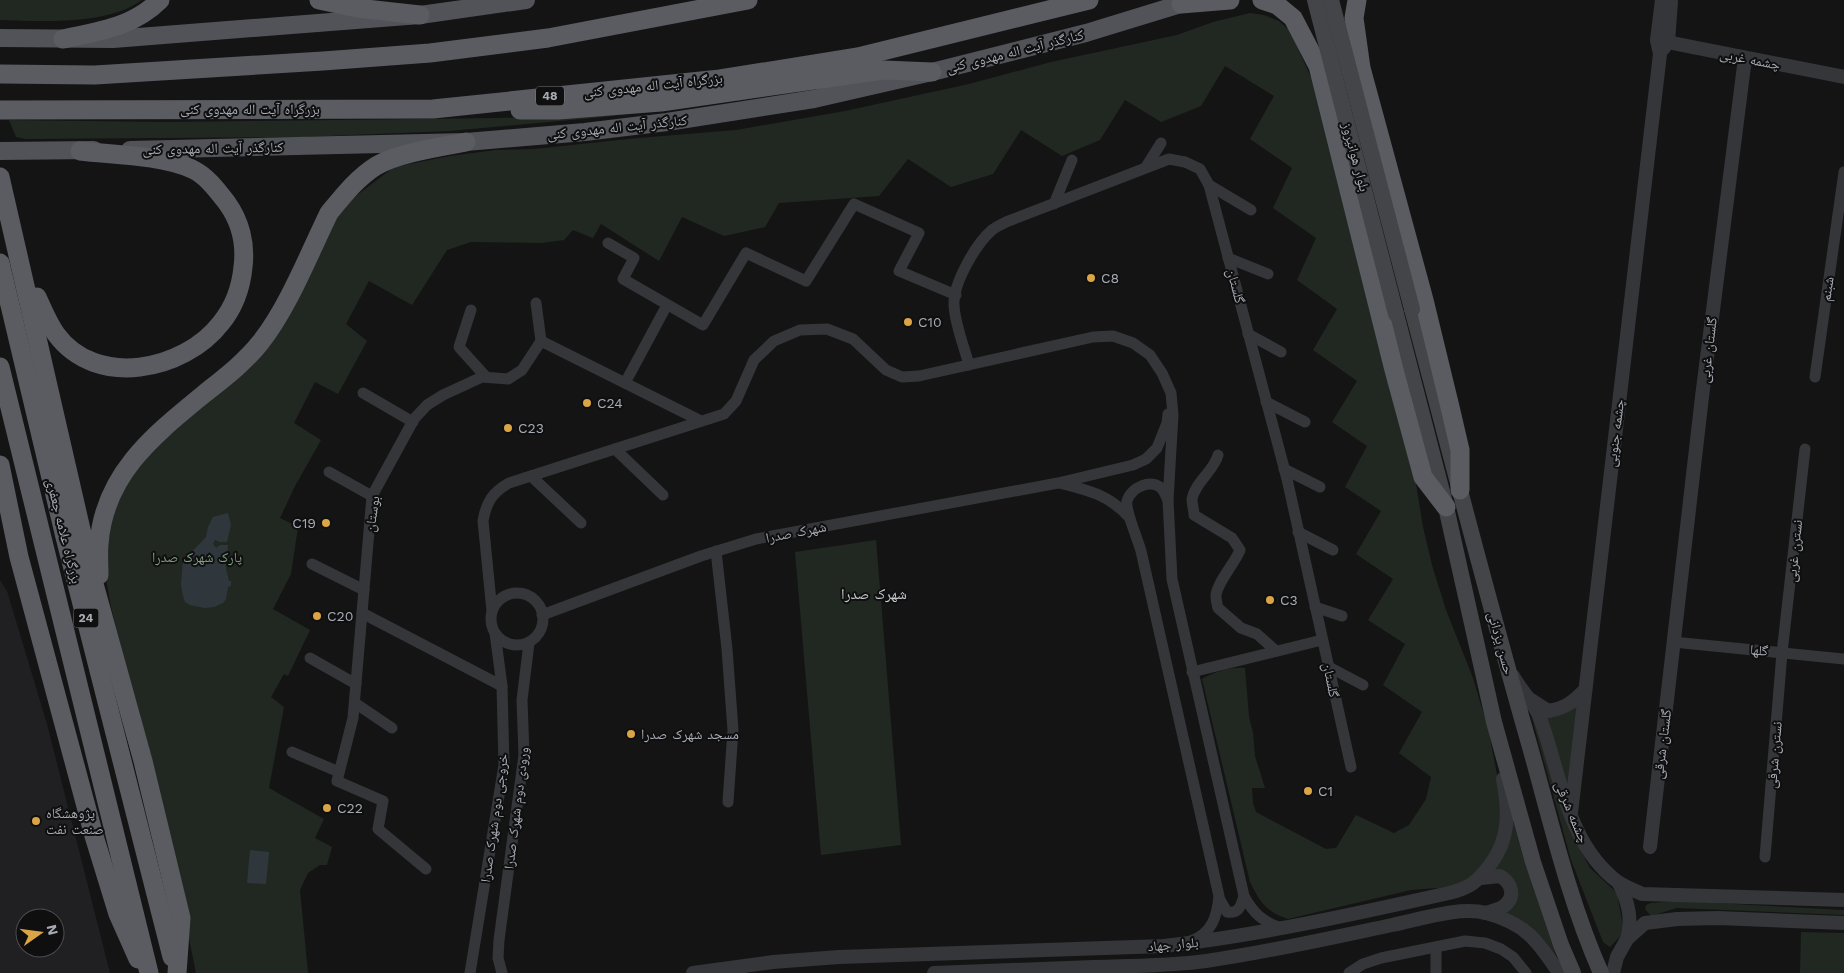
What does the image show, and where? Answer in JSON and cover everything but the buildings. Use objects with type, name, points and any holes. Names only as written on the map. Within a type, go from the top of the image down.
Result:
[{"type":"highway","points":[[63,39],[129,22],[141,17],[160,0]]},
{"type":"highway","points":[[319,0],[357,8],[420,14]]},
{"type":"highway","points":[[3,74],[95,75],[323,61],[430,52],[548,38],[748,0]]},
{"type":"highway","name":"بزرگراه آیت اله مهدوی کنی","points":[[0,110],[433,109],[720,79],[848,58],[1089,0]]},
{"type":"highway","points":[[1188,2],[1230,0]]},
{"type":"highway","points":[[1262,0],[1277,5],[1293,18],[1318,66]]},
{"type":"highway","points":[[1357,0],[1354,18],[1361,68]]},
{"type":"highway","points":[[1446,507],[1423,477],[1394,370],[1318,66],[1313,36],[1314,25],[1317,18],[1329,10],[1338,10],[1347,21],[1422,290],[1460,450],[1460,490]]},
{"type":"highway","points":[[433,109],[558,110],[661,102],[884,70],[932,72]]},
{"type":"highway","points":[[103,611],[102,588],[98,575],[99,543],[104,521],[117,484],[137,455],[161,430],[240,365],[259,344],[273,325],[329,213],[360,178],[376,166],[395,158],[466,142]]},
{"type":"highway","points":[[11,226],[48,322],[56,335],[82,357],[110,367],[150,366],[183,355],[198,346],[210,335],[230,310],[242,278],[244,247],[237,218],[229,206],[213,184],[193,169],[169,162],[80,151]]},
{"type":"highway","points":[[1,180],[91,573],[144,760],[180,918],[176,973]]},
{"type":"highway","name":"بزرگراه علامه جعفری","points":[[0,263],[65,537],[176,973]]},
{"type":"highway","name":"بزرگراه علامه جعفری","points":[[0,367],[149,973]]},
{"type":"highway","points":[[0,465],[19,557],[94,836],[115,905],[144,973]]},
{"type":"highway","points":[[0,516],[19,557]]},
{"type":"main road","points":[[0,38],[113,40],[420,14],[526,0]]},
{"type":"main road","name":"بلوار هوانیروز","points":[[1315,0],[1404,311]]},
{"type":"main road","name":"بلوار هوانیروز","points":[[1331,0],[1404,311]]},
{"type":"main road","name":"کنارگذر آیت اله مهدوی کنی","points":[[0,151],[80,151],[466,142],[585,132],[675,121],[814,99],[932,72],[1086,33],[1188,2]]},
{"type":"main road","name":"حسن یزدانی","points":[[1404,311],[1460,490],[1506,663],[1585,936],[1601,973]]},
{"type":"main road","name":"حسن یزدانی","points":[[1404,311],[1494,722],[1533,862],[1572,973]]},
{"type":"street","name":"چشمه جنوبی","points":[[1662,0],[1662,45]]},
{"type":"street","name":"چشمه جنوبی","points":[[1571,813],[1662,45],[1671,0]]},
{"type":"street","name":"چشمه غربی","points":[[1662,45],[1745,58],[1844,77]]},
{"type":"street","name":"گلستان غربی","points":[[1673,642],[1745,58]]},
{"type":"street","points":[[1146,168],[1160,143]]},
{"type":"street","name":"گلستان","points":[[969,365],[954,304],[967,266],[983,240],[993,229],[1006,222],[1169,159],[1186,162],[1200,169],[1209,185],[1284,469],[1351,767]]},
{"type":"street","points":[[1054,204],[1072,160]]},
{"type":"street","name":"شبنم","points":[[1815,377],[1844,172]]},
{"type":"street","points":[[1209,185],[1251,210]]},
{"type":"street","points":[[608,243],[634,258],[623,279],[703,325],[746,253],[806,280],[854,204],[919,233],[899,271],[956,295]]},
{"type":"street","points":[[1228,258],[1268,274]]},
{"type":"street","points":[[536,303],[541,341],[701,421]]},
{"type":"street","points":[[625,383],[668,305]]},
{"type":"street","points":[[471,310],[459,347],[486,377]]},
{"type":"street","points":[[492,611],[501,599],[515,594],[522,594],[535,602],[542,615],[540,630],[529,643],[520,645],[511,645],[503,642],[495,633],[491,619],[492,611],[483,521],[485,509],[490,498],[498,489],[531,476],[724,414],[736,402],[754,360],[774,341],[800,330],[827,329],[853,340],[886,370],[902,377],[918,376],[1093,337],[1114,336],[1133,343],[1150,355],[1162,372],[1171,393],[1173,415],[1168,500],[1172,579],[1244,896],[1260,918],[1281,928]]},
{"type":"street","points":[[1248,334],[1281,352]]},
{"type":"street","name":"بوستان","points":[[339,772],[354,718],[372,496],[413,422],[427,405],[443,394],[482,377],[508,380],[522,370],[541,341]]},
{"type":"street","points":[[363,393],[413,422]]},
{"type":"street","name":"شهرک صدرا","points":[[542,615],[716,551],[756,539],[1058,483],[1117,469],[1146,459],[1157,448],[1163,436],[1167,423],[1171,393]]},
{"type":"street","points":[[1266,402],[1305,422]]},
{"type":"street","points":[[615,449],[663,495]]},
{"type":"street","name":"نسترن غربی","points":[[1782,653],[1805,449]]},
{"type":"street","points":[[1218,455],[1192,500],[1194,515],[1232,538],[1240,550],[1216,594],[1218,608],[1242,628],[1257,634],[1276,651]]},
{"type":"street","points":[[1284,469],[1320,487]]},
{"type":"street","points":[[329,472],[372,496]]},
{"type":"street","points":[[531,476],[581,523]]},
{"type":"street","points":[[1058,483],[1092,492],[1119,506],[1129,517],[1136,532],[1219,896],[1227,912],[1233,913],[1238,910],[1244,896]]},
{"type":"street","points":[[1129,517],[1127,502],[1132,491],[1142,486],[1152,484],[1162,489],[1168,500]]},
{"type":"street","points":[[1298,532],[1333,550]]},
{"type":"street","points":[[716,551],[727,649],[733,730],[728,802]]},
{"type":"street","points":[[312,564],[364,590]]},
{"type":"street","points":[[1316,607],[1342,616]]},
{"type":"street","points":[[362,613],[502,686]]},
{"type":"street","name":"خروجی دوم شهرک صدرا","points":[[472,971],[504,765],[502,686],[495,633]]},
{"type":"street","points":[[1192,672],[1322,640]]},
{"type":"street","name":"گلها","points":[[1673,642],[1844,659]]},
{"type":"street","name":"گلستان شرقی","points":[[1650,847],[1673,642]]},
{"type":"street","name":"ورودی دوم شهرک صدرا","points":[[502,973],[498,958],[499,940],[524,755],[522,700],[529,643]]},
{"type":"street","name":"نسترن شرقی","points":[[1765,857],[1782,653]]},
{"type":"street","points":[[310,658],[356,684]]},
{"type":"street","name":"چشمه شرقی","points":[[1506,663],[1520,689],[1530,699],[1539,717],[1562,793],[1580,836],[1595,860],[1619,883],[1642,894],[1844,900]]},
{"type":"street","points":[[1329,667],[1363,685]]},
{"type":"street","points":[[1530,699],[1548,711],[1561,709],[1574,701],[1585,690]]},
{"type":"street","points":[[355,704],[392,728]]},
{"type":"street","name":"بلوار جهاد","points":[[693,973],[773,962],[839,957],[1164,946],[1213,940],[1281,928],[1467,888],[1481,878],[1497,856],[1504,839],[1507,823],[1506,797],[1494,722]]},
{"type":"street","points":[[292,752],[339,772],[337,781],[383,801],[378,829],[426,869]]},
{"type":"street","points":[[1481,878],[1500,876],[1509,883],[1511,888],[1510,900],[1504,906],[1485,913]]},
{"type":"street","points":[[1613,973],[1617,957],[1627,939],[1630,928],[1626,897],[1619,883]]},
{"type":"street","points":[[1642,894],[1636,897],[1633,907],[1637,917],[1645,923]]},
{"type":"street","points":[[1188,943],[1201,937],[1212,925],[1218,910],[1219,896]]},
{"type":"street","name":"بلوار جهاد","points":[[934,973],[1160,965],[1205,961],[1270,950],[1454,913],[1485,913],[1515,924],[1534,937],[1559,973]]},
{"type":"street","points":[[1627,939],[1645,923],[1677,919],[1718,918],[1844,923]]},
{"type":"street","points":[[1349,973],[1363,964],[1408,952],[1465,941],[1485,943],[1501,949],[1513,957],[1526,973]]},
{"type":"street","points":[[1436,947],[1436,973]]},
{"type":"street","points":[[493,973],[498,958]]},
{"type":"shaded area","points":[[228,513],[231,525],[227,542],[215,540],[213,544],[216,548],[220,545],[228,545],[226,569],[231,586],[228,587],[226,599],[223,603],[214,607],[205,608],[190,605],[185,602],[181,584],[183,561],[206,537],[213,517]]},
{"type":"shaded area","name":"پژوهشگاه صنعت نفت","points":[[0,580],[7,591],[47,724],[110,973],[0,973]]},
{"type":"shaded area","points":[[250,850],[269,852],[266,884],[247,883]]},
{"type":"green space","points":[[0,0],[142,0],[126,9],[107,15],[77,20],[45,21],[0,20]]},
{"type":"green space","name":"پارک شهرک صدرا","points":[[1250,13],[1264,15],[1279,21],[1290,31],[1314,84],[1412,459],[1423,527],[1432,565],[1446,610],[1473,678],[1488,728],[1503,805],[1499,841],[1477,873],[1450,887],[1411,890],[1288,919],[1274,913],[1264,905],[1250,882],[1202,679],[1223,670],[1245,668],[1249,717],[1253,733],[1255,756],[1265,788],[1252,788],[1256,812],[1326,849],[1336,848],[1356,815],[1394,833],[1409,825],[1426,799],[1431,777],[1399,753],[1422,712],[1383,685],[1405,644],[1368,620],[1393,579],[1356,554],[1381,511],[1345,487],[1367,446],[1332,422],[1357,381],[1313,350],[1337,309],[1297,280],[1316,238],[1273,208],[1292,168],[1250,139],[1274,96],[1225,66],[1201,106],[1161,122],[1125,100],[1100,140],[1062,156],[1021,130],[993,174],[951,187],[908,159],[879,196],[779,203],[765,227],[724,236],[682,217],[659,261],[601,224],[593,238],[573,230],[564,240],[542,243],[471,242],[447,250],[412,305],[369,281],[346,324],[367,341],[338,394],[315,382],[294,423],[321,440],[295,486],[280,518],[298,527],[291,574],[273,609],[310,630],[288,676],[284,674],[271,697],[284,707],[269,788],[324,819],[315,838],[332,847],[327,865],[320,865],[308,873],[300,890],[308,973],[196,973],[167,829],[111,607],[105,573],[108,527],[127,479],[142,455],[210,401],[337,215],[356,196],[394,167],[450,156],[496,150],[534,149],[736,130],[845,111],[969,84],[1051,62],[1177,35],[1213,22]]},
{"type":"green space","points":[[773,94],[743,100],[603,117],[450,131],[303,137],[25,139],[16,137],[9,120],[164,122],[498,118]]},
{"type":"green space","points":[[876,540],[901,845],[821,855],[795,552]]},
{"type":"green space","points":[[1579,704],[1570,802],[1544,714],[1563,714]]},
{"type":"green space","points":[[1532,718],[1537,718],[1571,833],[1590,868],[1617,893],[1624,932],[1610,947],[1603,942],[1571,860]]},
{"type":"green space","points":[[1511,814],[1558,962],[1499,913],[1516,896],[1489,872]]},
{"type":"green space","points":[[1679,901],[1844,910],[1844,915],[1677,908],[1651,916],[1645,909],[1646,905],[1651,903]]},
{"type":"green space","points":[[1801,932],[1844,933],[1844,973],[1800,973]]},
{"type":"place","name":"C8","points":[[1091,278]]},
{"type":"place","name":"C10","points":[[908,322]]},
{"type":"place","name":"C24","points":[[587,403]]},
{"type":"place","name":"C23","points":[[508,428]]},
{"type":"place","name":"C19","points":[[326,523]]},
{"type":"place","name":"C3","points":[[1270,600]]},
{"type":"place","name":"C20","points":[[317,616]]},
{"type":"place","name":"مسجد شهرک صدرا","points":[[631,734]]},
{"type":"place","name":"C1","points":[[1308,791]]},
{"type":"place","name":"C22","points":[[327,808]]},
{"type":"place","name":"پژوهشگاه صنعت نفت","points":[[36,821]]},
{"type":"district","name":"شهرک صدرا","points":[[874,594]]}]
